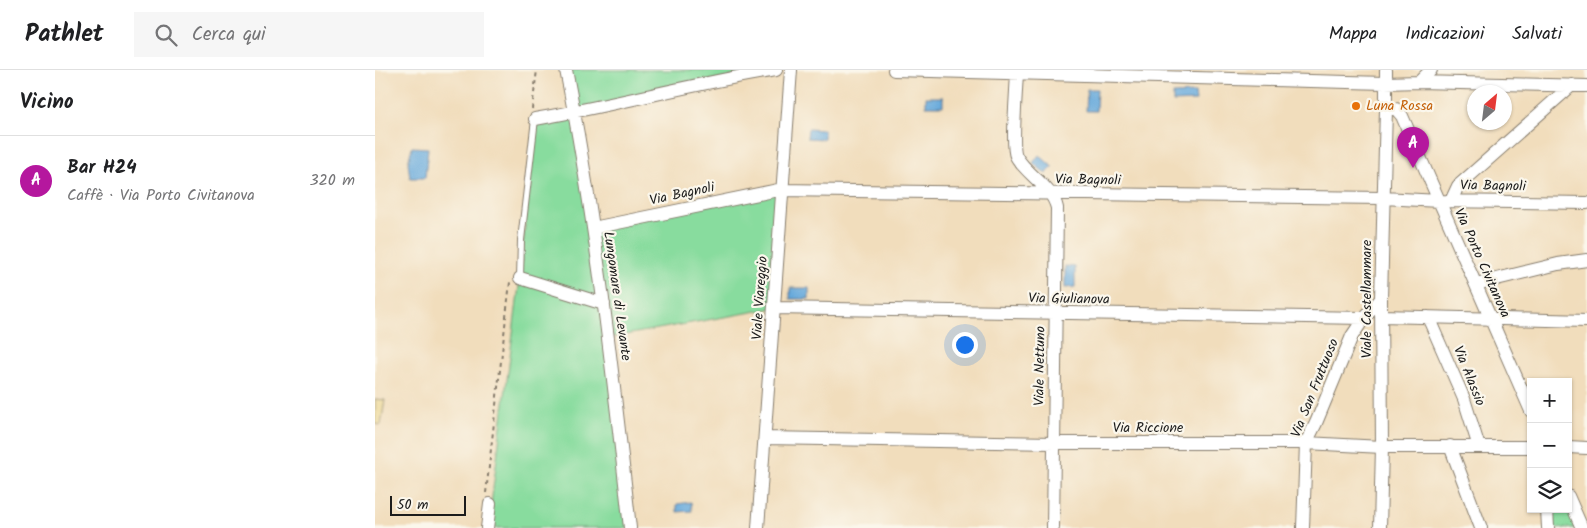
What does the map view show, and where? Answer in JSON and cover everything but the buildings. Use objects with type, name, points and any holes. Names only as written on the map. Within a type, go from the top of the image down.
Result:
[{"type":"street","name":"Lungomare di Levante","points":[[566,70],[604,304],[630,528]]},
{"type":"street","points":[[533,116],[574,112],[776,70]]},
{"type":"street","name":"Viale Viareggio","points":[[757,528],[791,70]]},
{"type":"street","points":[[894,70],[1386,76],[1419,82],[1587,86]]},
{"type":"street","points":[[1419,82],[1431,70]]},
{"type":"street","points":[[1017,71],[1014,152],[1022,165],[1051,195]]},
{"type":"street","name":"Viale Castellammare","points":[[1380,528],[1382,447],[1381,299],[1386,76]]},
{"type":"street","points":[[1445,201],[1458,186],[1572,85]]},
{"type":"street","name":"Via Porto Civitanova","points":[[1386,109],[1395,109],[1401,114],[1445,201],[1475,284],[1527,402]]},
{"type":"street","name":"Via Bagnoli","points":[[593,228],[783,190],[1383,198],[1587,203]]},
{"type":"street","name":"Viale Nettuno","points":[[1051,195],[1057,208],[1053,528]]},
{"type":"street","points":[[1475,284],[1558,264],[1587,260]]},
{"type":"street","points":[[515,277],[604,304]]},
{"type":"street","name":"Via San Fruttuoso","points":[[1303,528],[1306,444],[1319,417],[1346,349],[1364,318],[1381,299]]},
{"type":"street","name":"Via Giulianova","points":[[774,308],[1364,318]]},
{"type":"street","points":[[1381,316],[1587,321]]},
{"type":"street","name":"Via Alassio","points":[[1428,317],[1464,399],[1479,447]]},
{"type":"street","name":"Via Riccione","points":[[765,438],[1054,443],[1306,444],[1382,447],[1527,447]]},
{"type":"street","points":[[1450,446],[1481,528]]},
{"type":"street","points":[[1572,447],[1587,448]]},
{"type":"street","points":[[487,502],[487,528]]},
{"type":"street","points":[[1572,505],[1582,528]]},
{"type":"street","points":[[1547,513],[1548,528]]},
{"type":"lane","points":[[515,277],[521,240],[533,116]]},
{"type":"path","points":[[533,116],[537,70]]},
{"type":"path","points":[[487,502],[515,277]]},
{"type":"green space","points":[[566,70],[780,70],[574,112]]},
{"type":"green space","points":[[574,112],[592,228],[783,190],[774,308],[608,338],[630,528],[488,528],[520,278],[535,119]]},
{"type":"green space","points":[[1551,513],[1570,513],[1579,528],[1552,528]]},
{"type":"sand","points":[[375,399],[385,400],[381,425],[375,424]]},
{"type":"water","points":[[1087,89],[1097,89],[1096,111],[1086,111]]},
{"type":"water","points":[[1195,93],[1196,101],[1173,102],[1173,94]]},
{"type":"water","points":[[926,97],[943,97],[943,106],[926,106]]},
{"type":"water","points":[[808,129],[824,130],[824,139],[807,138]]},
{"type":"water","points":[[412,147],[428,148],[425,178],[410,178],[408,163]]},
{"type":"water","points":[[1039,155],[1053,167],[1046,174],[1033,163]]},
{"type":"water","points":[[1065,266],[1075,267],[1075,287],[1065,288]]},
{"type":"water","points":[[790,288],[809,288],[809,299],[790,299]]},
{"type":"water","points":[[691,502],[692,511],[677,512],[677,504]]},
{"type":"place","name":"Luna Rossa","points":[[1356,106]]},
{"type":"place","name":"Bar H24","points":[[1413,168]]}]
